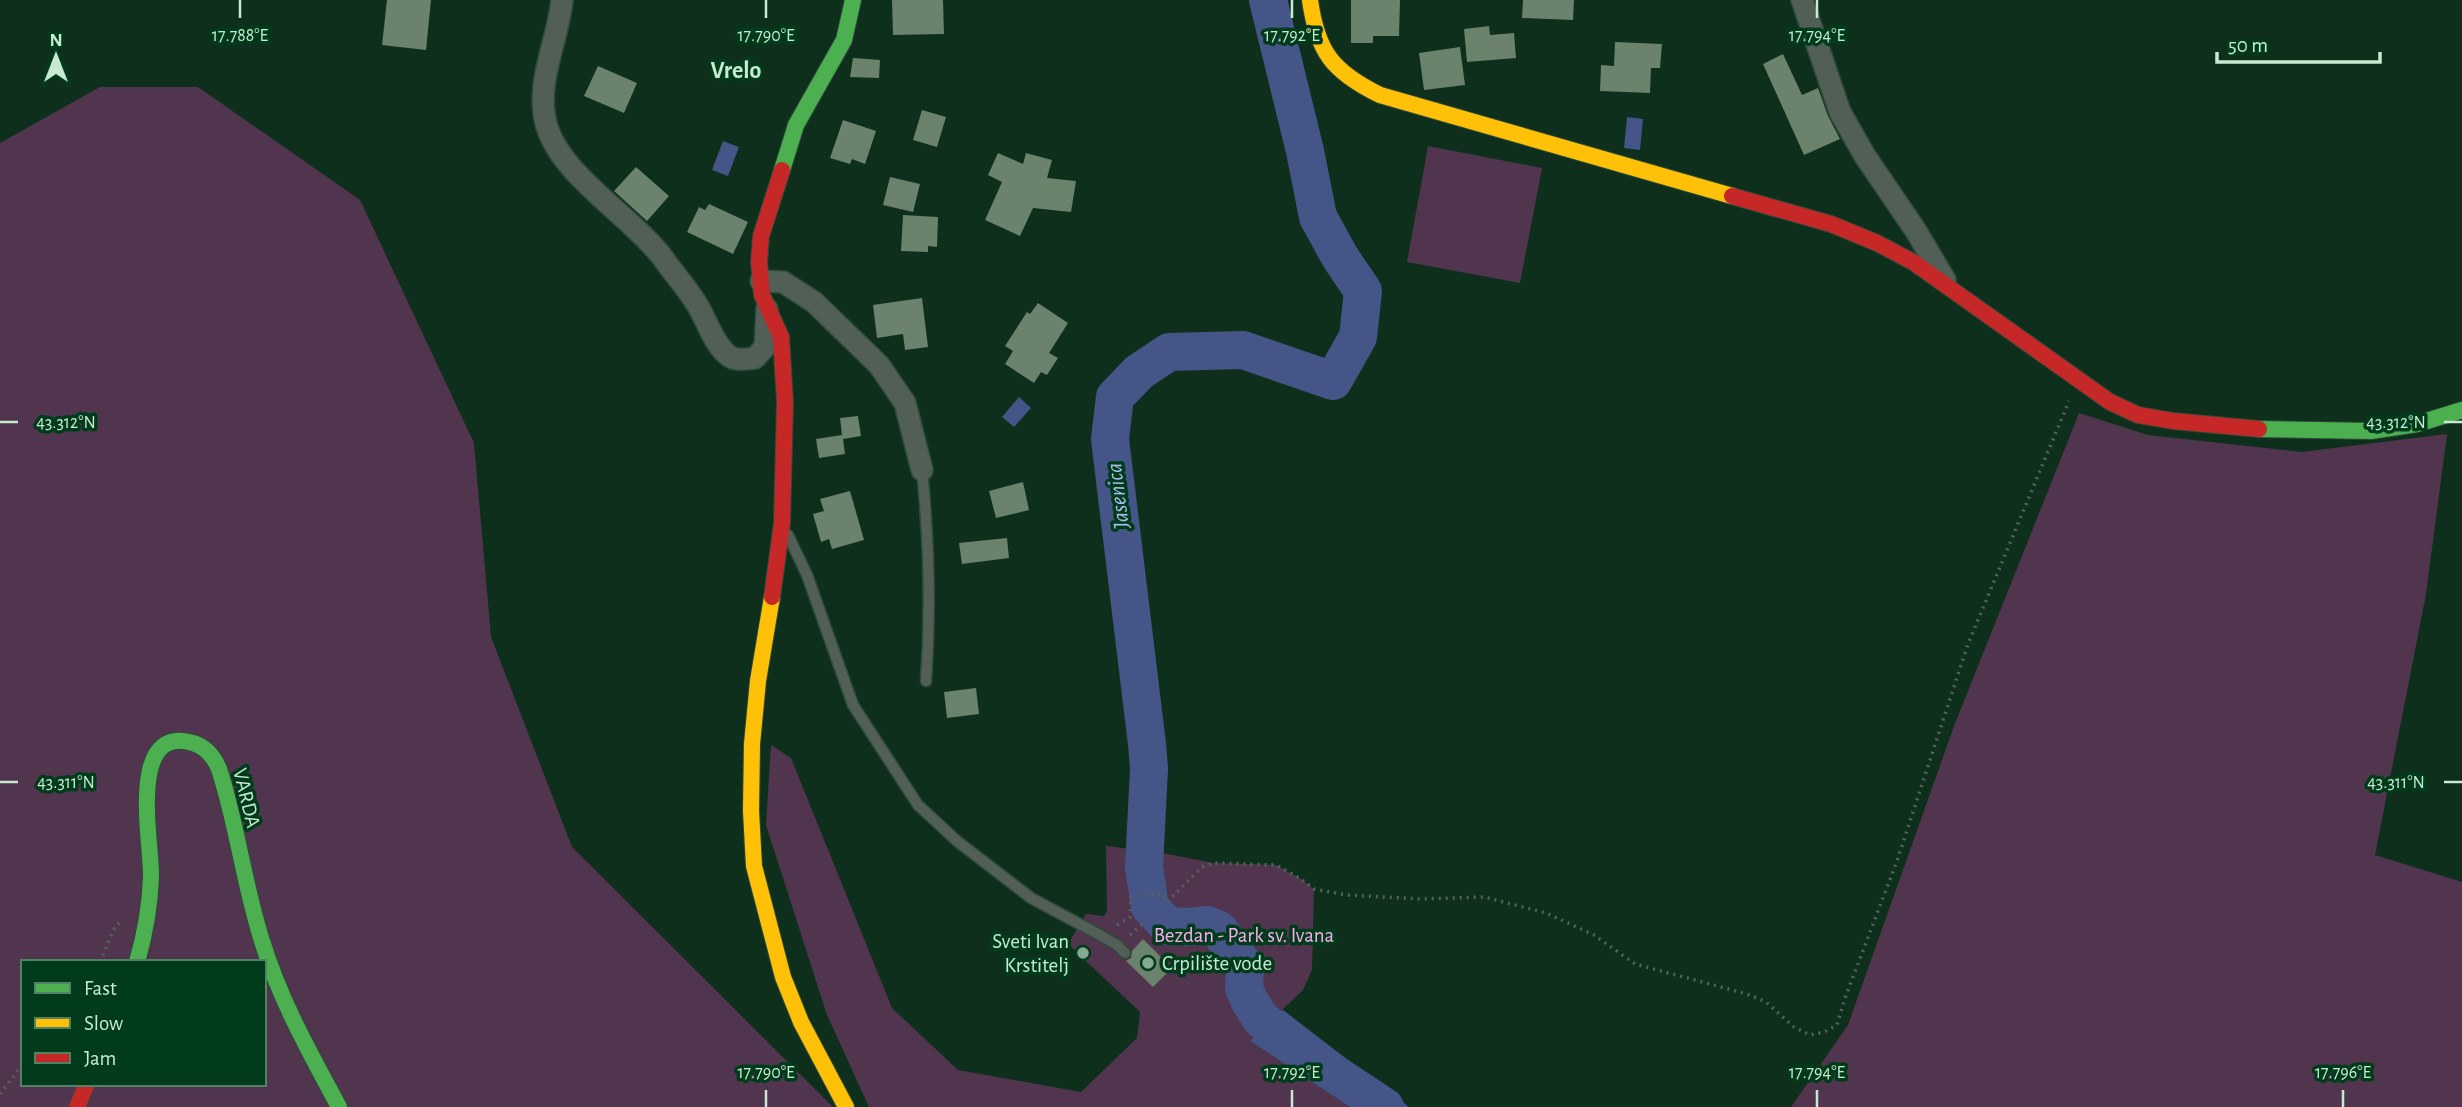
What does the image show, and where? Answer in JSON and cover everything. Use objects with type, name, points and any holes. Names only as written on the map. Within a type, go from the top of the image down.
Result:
[{"type":"street","points":[[562,0],[547,67],[543,100],[546,126],[565,162],[654,247],[697,305],[720,346],[730,356],[740,359],[755,358],[765,347],[767,309]]},
{"type":"street","points":[[846,1107],[801,1023],[783,977],[754,866],[751,811],[752,744],[758,681],[782,523],[785,402],[781,337],[762,295],[759,262],[761,236],[796,125],[844,40],[853,0]]},
{"type":"street","points":[[1310,0],[1321,48],[1335,67],[1352,82],[1380,95],[1831,224],[1877,243],[1913,262],[2110,402],[2138,415],[2271,430],[2371,432],[2417,424],[2462,410]]},
{"type":"street","points":[[1802,0],[1840,112],[1950,289]]},
{"type":"street","points":[[761,281],[783,282],[814,302],[878,365],[905,403],[922,470]]},
{"type":"street","name":"VARDA","points":[[138,960],[144,940],[150,901],[152,847],[147,796],[152,762],[166,744],[186,741],[206,750],[220,772],[250,902],[271,970],[303,1041],[339,1107]]},
{"type":"street","points":[[77,1107],[86,1086]]},
{"type":"lane","points":[[922,470],[930,578],[926,681]]},
{"type":"lane","points":[[782,523],[807,575],[853,705],[918,805],[957,841],[1031,898],[1121,950]]},
{"type":"path","points":[[1130,917],[1131,897],[1161,893],[1167,902],[1202,867],[1214,863],[1276,865],[1301,878],[1314,889],[1346,895],[1420,899],[1484,897],[1546,913],[1594,935],[1636,964],[1747,994],[1766,1002],[1794,1027],[1810,1035],[1837,1025],[1897,860],[1968,644],[2080,380]]},
{"type":"path","points":[[1121,950],[1146,921]]},
{"type":"path","points":[[0,1094],[21,1067]]},
{"type":"green space","points":[[100,87],[198,87],[360,200],[474,443],[491,637],[572,847],[833,1107],[0,1107],[0,143]]},
{"type":"green space","points":[[1428,146],[1542,168],[1520,283],[1407,262]]},
{"type":"green space","points":[[2079,413],[2148,435],[2302,452],[2447,434],[2426,594],[2375,855],[2462,882],[2462,1107],[1791,1107],[1848,1025],[1954,726]]},
{"type":"green space","name":"Bezdan - Park sv. Ivana","points":[[771,745],[791,758],[892,1008],[958,1070],[1081,1092],[1137,1038],[1140,1012],[1068,944],[1086,914],[1104,916],[1107,911],[1106,846],[1214,863],[1276,865],[1314,889],[1312,970],[1303,990],[1250,1041],[1350,1107],[869,1107],[827,1015],[766,825]]},
{"type":"water","points":[[1627,117],[1643,119],[1640,150],[1624,148]]},
{"type":"water","points":[[723,141],[739,147],[728,176],[712,170]]},
{"type":"water","points":[[1019,397],[1031,408],[1014,427],[1002,417]]},
{"type":"water","points":[[1283,1010],[1409,1107],[1350,1107],[1250,1041]]},
{"type":"building","points":[[387,0],[431,0],[426,50],[382,45]]},
{"type":"building","points":[[892,0],[943,0],[944,34],[893,35]]},
{"type":"building","points":[[1351,0],[1400,0],[1399,36],[1373,36],[1373,43],[1351,43]]},
{"type":"building","points":[[1523,0],[1574,0],[1573,20],[1522,18]]},
{"type":"building","points":[[1489,26],[1490,35],[1514,33],[1516,58],[1467,62],[1464,29]]},
{"type":"building","points":[[1615,42],[1662,44],[1660,68],[1651,68],[1650,93],[1600,91],[1601,65],[1614,66]]},
{"type":"building","points":[[1460,47],[1465,85],[1424,90],[1419,53]]},
{"type":"building","points":[[1783,54],[1802,95],[1818,88],[1840,139],[1804,155],[1763,64]]},
{"type":"building","points":[[853,58],[880,60],[879,78],[850,77]]},
{"type":"building","points":[[598,66],[637,83],[624,113],[584,96]]},
{"type":"building","points":[[922,110],[946,117],[937,147],[913,140]]},
{"type":"building","points":[[843,120],[876,131],[865,164],[852,159],[850,164],[830,158]]},
{"type":"building","points":[[998,153],[1023,164],[1026,153],[1052,160],[1047,178],[1076,181],[1071,212],[1033,208],[1020,236],[985,220],[1002,182],[988,175]]},
{"type":"building","points":[[636,167],[669,196],[647,221],[614,191]]},
{"type":"building","points":[[890,177],[920,184],[913,212],[883,205]]},
{"type":"building","points":[[709,204],[748,222],[733,254],[687,232],[699,207],[705,210]]},
{"type":"building","points":[[903,215],[938,217],[937,247],[928,246],[928,252],[901,251]]},
{"type":"building","points":[[922,298],[928,347],[905,350],[903,334],[877,338],[873,305]]},
{"type":"building","points":[[1038,303],[1068,323],[1049,353],[1058,358],[1047,375],[1041,372],[1034,383],[1005,364],[1013,351],[1005,346],[1027,312],[1030,314]]},
{"type":"building","points":[[858,416],[861,436],[843,439],[845,454],[819,458],[816,439],[842,435],[840,418]]},
{"type":"building","points":[[1023,482],[1029,510],[996,518],[989,491]]},
{"type":"building","points":[[850,491],[864,540],[832,549],[829,539],[821,542],[813,514],[824,511],[820,499]]},
{"type":"building","points":[[1007,538],[1009,558],[962,564],[959,543]]},
{"type":"building","points":[[976,688],[979,714],[947,718],[944,692]]},
{"type":"building","name":"Crpilište vode","points":[[1143,939],[1172,968],[1153,987],[1126,961],[1131,958],[1132,951]]},
{"type":"waterway","name":"Jasenica","points":[[1268,0],[1305,151],[1318,217],[1363,291],[1358,337],[1333,381],[1243,350],[1169,352],[1139,372],[1115,397],[1110,439],[1149,769],[1144,867],[1150,907],[1168,926],[1207,925],[1219,930],[1245,967],[1244,988],[1261,1019],[1311,1058],[1385,1107]]},
{"type":"traffic: fast","points":[[782,170],[796,125],[844,40],[853,0]]},
{"type":"traffic: fast","points":[[2259,429],[2371,431],[2417,424],[2462,410]]},
{"type":"traffic: fast","points":[[137,960],[147,920],[151,877],[147,815],[147,790],[151,768],[158,751],[172,742],[193,743],[209,753],[219,769],[250,898],[269,963],[296,1026],[339,1107]]},
{"type":"traffic: slow","points":[[1310,0],[1317,34],[1330,58],[1350,78],[1380,95],[1732,196]]},
{"type":"traffic: slow","points":[[772,597],[758,681],[752,744],[754,866],[783,977],[801,1022],[846,1107]]},
{"type":"traffic: jam","points":[[772,597],[782,523],[785,402],[781,337],[762,295],[759,262],[761,236],[782,170]]},
{"type":"traffic: jam","points":[[1732,196],[1831,224],[1877,243],[1913,262],[2110,402],[2138,415],[2259,429]]},
{"type":"traffic: jam","points":[[77,1107],[86,1086]]},
{"type":"place","name":"Sveti Ivan Krstitelj","points":[[1083,953]]},
{"type":"place","name":"Crpilište vode","points":[[1148,963]]},
{"type":"district","name":"Vrelo","points":[[736,70]]}]
